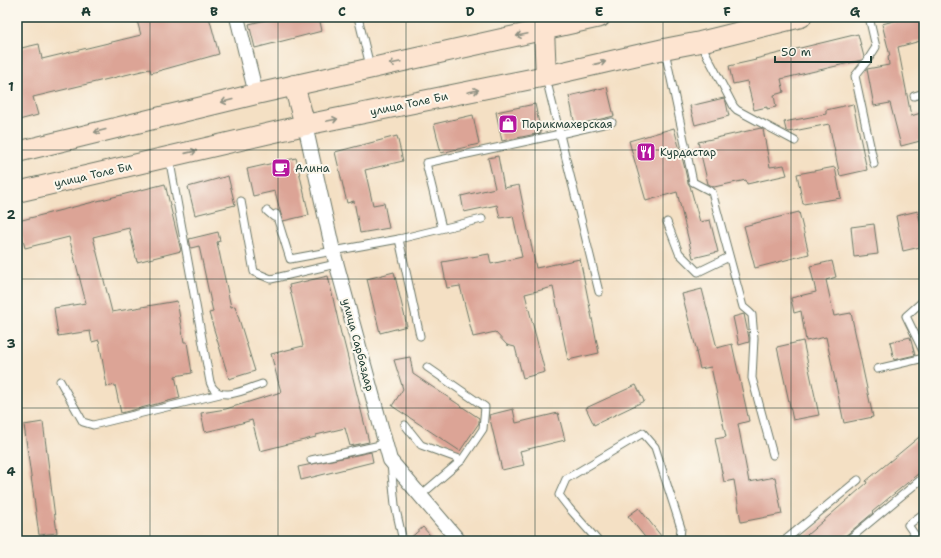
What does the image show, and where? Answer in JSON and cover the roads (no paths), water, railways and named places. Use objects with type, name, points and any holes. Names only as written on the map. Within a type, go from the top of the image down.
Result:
[{"type":"main road","points":[[17,152],[294,85],[600,17]]},
{"type":"main road","name":"улица Толе Би","points":[[17,192],[305,125],[546,76],[664,48],[700,42],[801,17]]},
{"type":"main road","points":[[544,30],[546,76]]},
{"type":"main road","points":[[294,85],[305,125]]},
{"type":"street","points":[[236,17],[256,94]]},
{"type":"street","name":"улица Сарбаздар","points":[[305,125],[335,258],[390,460],[459,541]]},
{"type":"lane","points":[[358,17],[370,68]]},
{"type":"lane","points":[[869,17],[876,47],[855,76],[874,164]]},
{"type":"lane","points":[[700,42],[734,107],[795,141]]},
{"type":"lane","points":[[664,48],[693,182],[712,192],[743,307],[752,315],[754,338],[752,378],[773,455]]},
{"type":"lane","points":[[546,76],[599,292]]},
{"type":"lane","points":[[914,96],[924,93]]},
{"type":"lane","points":[[442,228],[426,164],[612,122]]},
{"type":"lane","points":[[169,157],[210,382],[213,388],[220,394]]},
{"type":"lane","points":[[241,201],[254,272],[271,279],[399,239],[482,219]]},
{"type":"lane","points":[[267,211],[274,217],[276,214],[290,259],[335,258]]},
{"type":"lane","points":[[667,222],[679,253],[698,272],[729,257]]},
{"type":"lane","points":[[399,239],[420,336]]},
{"type":"lane","points":[[924,300],[906,316],[924,353]]},
{"type":"lane","points":[[877,369],[924,358]]},
{"type":"lane","points":[[421,495],[462,460],[483,429],[485,407],[427,367]]},
{"type":"lane","points":[[60,381],[83,422],[93,425],[220,394],[229,395],[262,384]]},
{"type":"lane","points":[[405,425],[421,445],[462,460]]},
{"type":"lane","points":[[598,541],[559,495],[566,479],[643,433],[655,447],[681,528],[678,541]]},
{"type":"lane","points":[[311,460],[385,444]]},
{"type":"lane","points":[[390,460],[395,505],[403,541]]},
{"type":"lane","points":[[847,541],[924,477]]},
{"type":"lane","points":[[784,541],[858,480]]},
{"type":"lane","points":[[919,541],[908,525],[924,513]]},
{"type":"place","name":"Парикмахерская","points":[[508,124]]},
{"type":"place","name":"Курдастар","points":[[646,152]]},
{"type":"place","name":"Алина","points":[[281,168]]}]
